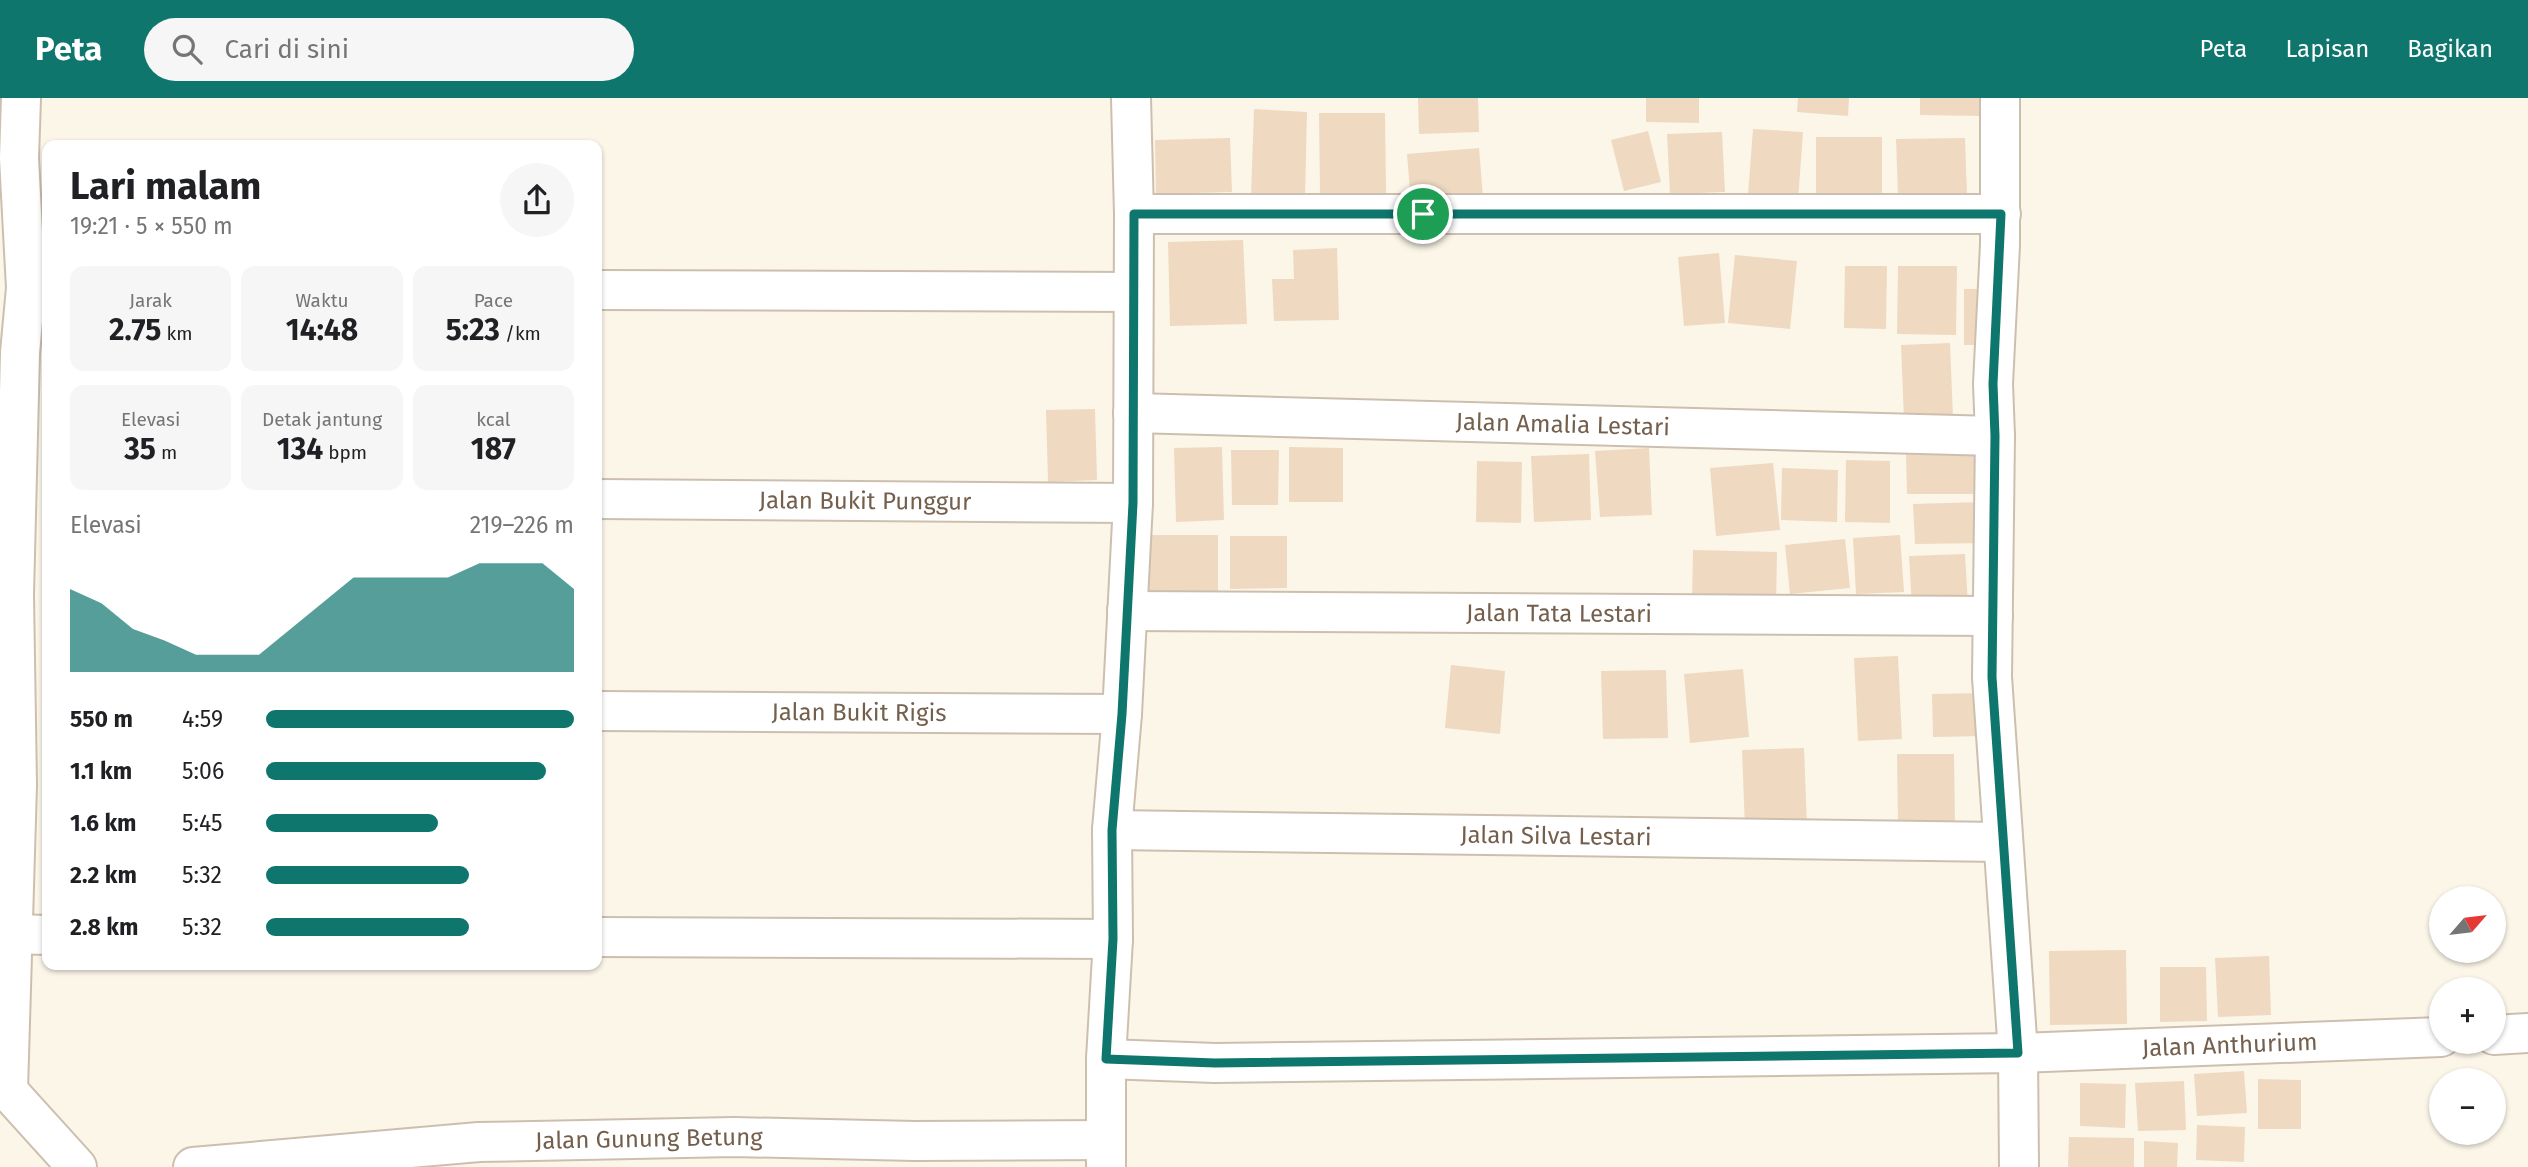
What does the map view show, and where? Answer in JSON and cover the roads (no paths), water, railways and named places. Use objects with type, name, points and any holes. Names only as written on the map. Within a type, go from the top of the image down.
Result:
[{"type":"street","points":[[22,98],[19,158],[11,211],[36,288],[20,353],[10,412],[32,494],[7,595],[32,714],[9,785],[30,934],[4,1086],[77,1167]]},
{"type":"street","points":[[1106,1154],[1106,1059],[1113,939],[1112,830],[1122,714],[1133,503],[1134,214],[1131,98]]},
{"type":"street","points":[[2000,98],[2001,214],[1993,384],[1995,436],[1992,677],[2018,1053],[2019,1167]]},
{"type":"street","points":[[1134,214],[2001,214]]},
{"type":"street","points":[[602,290],[1133,292]]},
{"type":"street","name":"Jalan Amalia Lestari","points":[[1133,413],[1995,436]]},
{"type":"street","name":"Jalan Bukit Punggur","points":[[602,499],[1133,503]]},
{"type":"street","name":"Jalan Tata Lestari","points":[[1127,611],[1993,616]]},
{"type":"street","name":"Jalan Bukit Rigis","points":[[602,711],[1122,714]]},
{"type":"street","name":"Jalan Silva Lestari","points":[[1112,830],[2002,842]]},
{"type":"street","points":[[602,937],[1113,939]]},
{"type":"street","points":[[2506,1034],[2528,1033]]},
{"type":"street","name":"Jalan Anthurium","points":[[1106,1059],[1215,1063],[2018,1053],[2429,1037]]},
{"type":"street","name":"Jalan Gunung Betung","points":[[193,1167],[479,1142],[734,1152],[1106,1154]]}]
